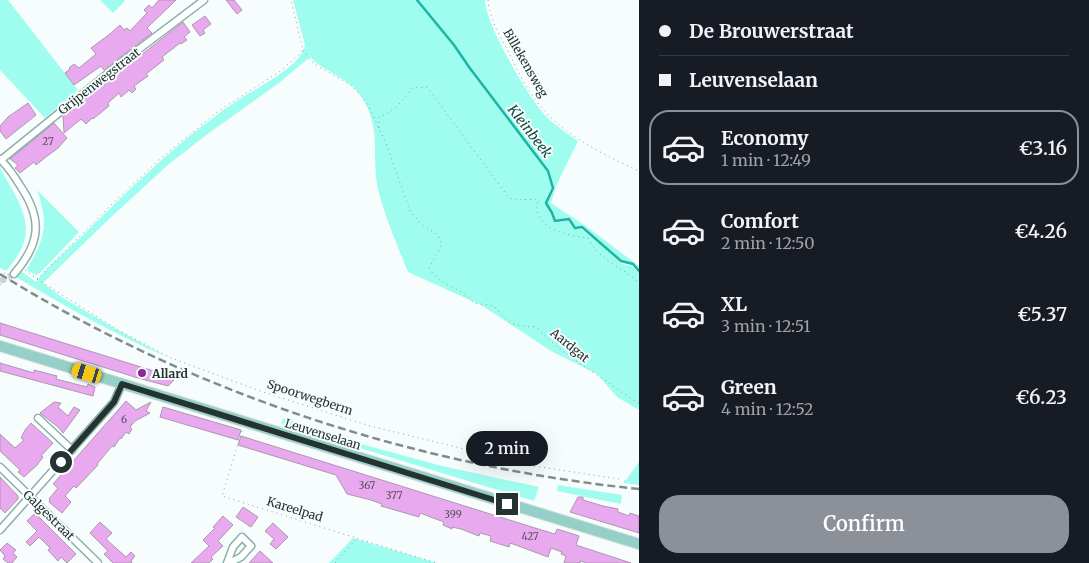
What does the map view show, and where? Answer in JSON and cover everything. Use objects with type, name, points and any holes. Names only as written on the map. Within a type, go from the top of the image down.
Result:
[{"type":"main road","name":"Leuvenselaan","points":[[0,346],[639,544]]},
{"type":"street","name":"Grijpenwegstraat","points":[[12,272],[24,267],[36,236],[34,210],[26,194],[0,159],[122,62],[204,0]]},
{"type":"street","points":[[0,530],[114,402],[122,384]]},
{"type":"street","points":[[38,418],[72,450]]},
{"type":"street","name":"Galgestraat","points":[[0,468],[98,563]]},
{"type":"path","points":[[37,280],[112,204],[159,160],[216,112],[279,72],[303,50],[291,0]]},
{"type":"path","name":"Billekensweg","points":[[488,0],[497,31],[530,92],[540,106],[553,120],[575,136],[639,171]]},
{"type":"path","name":"Aardgat","points":[[303,50],[319,67],[351,85],[366,101],[386,143],[410,211],[422,224],[438,235],[442,245],[428,268],[435,278],[468,296],[474,303],[494,306],[507,321],[523,326],[536,327],[546,338],[585,368],[623,395],[639,403]]},
{"type":"path","points":[[379,128],[379,117],[404,100],[412,88],[427,87],[508,198],[516,200],[535,199],[538,202],[536,213],[540,221],[547,227],[568,235],[588,238],[593,247],[608,262],[639,283]]},
{"type":"path","points":[[0,285],[16,276],[24,267]]},
{"type":"path","name":"Spoorwegberm","points":[[24,267],[37,280],[118,330],[171,358],[260,391],[370,426],[534,466],[620,479]]},
{"type":"path","points":[[0,276],[12,272]]},
{"type":"path","name":"Kareelpad","points":[[244,423],[222,496],[436,563]]},
{"type":"path","points":[[335,563],[357,538]]},
{"type":"green space","points":[[0,0],[8,0],[78,90],[45,118],[0,70]]},
{"type":"green space","points":[[100,0],[124,0],[125,1],[113,13]]},
{"type":"green space","points":[[293,0],[485,0],[492,25],[528,93],[549,119],[578,141],[557,184],[551,203],[639,266],[639,269],[633,264],[622,261],[585,228],[582,226],[575,227],[570,218],[556,220],[547,203],[554,187],[551,188],[545,203],[555,223],[568,220],[574,229],[581,229],[622,264],[632,266],[639,273],[639,410],[617,397],[597,374],[551,351],[481,305],[408,272],[378,189],[374,130],[367,108],[361,96],[350,84],[322,67],[310,57],[279,83],[169,164],[43,283],[63,298],[169,358],[91,320],[16,277],[22,272],[36,282],[53,263],[182,142],[224,110],[280,74],[297,60],[303,52],[305,45]]},
{"type":"green space","points":[[0,168],[21,207],[26,231],[17,257],[6,271],[0,268]]},
{"type":"green space","points":[[37,190],[79,232],[36,275],[27,269],[38,248],[43,231],[43,212]]},
{"type":"green space","points":[[283,418],[350,441],[442,466],[539,487],[534,501],[281,424]]},
{"type":"green space","points":[[639,462],[639,485],[624,483],[624,480],[626,480]]},
{"type":"green space","points":[[558,485],[622,495],[621,504],[557,491]]},
{"type":"green space","points":[[353,538],[437,563],[329,563]]},
{"type":"building","points":[[159,0],[176,0],[147,28],[152,33],[104,70],[101,66],[74,85],[65,73],[69,68],[74,64],[79,68],[96,54],[91,48],[120,25],[124,30],[127,28],[130,31],[147,13],[144,10],[149,5],[152,8]]},
{"type":"building","points":[[226,0],[234,0],[242,10],[237,14]]},
{"type":"building","points":[[205,16],[211,24],[203,30],[205,33],[200,36],[192,25]]},
{"type":"building","points":[[183,22],[190,32],[184,37],[187,40],[162,57],[164,60],[146,74],[148,76],[134,86],[136,89],[132,93],[129,90],[121,97],[119,93],[108,103],[109,106],[93,119],[86,124],[81,119],[64,133],[63,116]]},
{"type":"building","points":[[28,103],[36,115],[6,139],[0,131],[0,126],[8,117]]},
{"type":"building","points":[[54,123],[67,138],[58,148],[36,165],[34,162],[20,173],[15,168],[18,165],[10,159]]},
{"type":"building","points":[[0,323],[176,378],[168,386],[0,335]]},
{"type":"building","points":[[0,363],[34,373],[34,370],[57,376],[56,379],[87,387],[88,384],[95,387],[93,396],[0,371]]},
{"type":"building","points":[[126,401],[136,410],[151,402],[146,411],[150,413],[135,421],[130,427],[132,429],[129,434],[126,432],[114,447],[112,446],[98,465],[76,488],[74,486],[65,496],[71,502],[62,513],[49,502],[49,499],[58,488],[53,484]]},
{"type":"building","points":[[54,402],[61,403],[58,407],[68,416],[74,407],[80,410],[63,433],[40,413]]},
{"type":"building","points":[[163,407],[241,430],[238,440],[160,417]]},
{"type":"building","points":[[31,423],[53,443],[41,456],[43,457],[37,465],[24,477],[18,472],[20,470],[0,451],[0,434],[15,448],[24,440],[21,438]]},
{"type":"building","points":[[241,436],[555,534],[557,529],[573,534],[579,536],[576,545],[631,563],[587,563],[580,561],[580,563],[564,563],[566,556],[561,554],[562,552],[551,548],[548,557],[510,543],[509,547],[490,541],[491,536],[480,533],[479,536],[461,529],[452,527],[452,529],[443,525],[444,522],[420,513],[419,517],[381,506],[382,504],[371,500],[347,494],[336,475],[238,445]]},
{"type":"building","points":[[0,477],[18,496],[18,499],[5,513],[0,508]]},
{"type":"building","points":[[578,497],[618,509],[618,512],[629,516],[630,513],[639,516],[639,533],[570,512]]},
{"type":"building","points":[[243,507],[258,517],[251,527],[236,517]]},
{"type":"building","points":[[35,513],[76,554],[67,563],[61,557],[58,561],[48,550],[50,548],[39,537],[30,546],[26,542],[37,531],[27,521]]},
{"type":"building","points":[[223,516],[233,525],[218,541],[223,546],[211,557],[213,559],[209,563],[191,563],[209,546],[203,540],[215,528],[213,527]]},
{"type":"building","points":[[100,522],[112,533],[106,539],[126,557],[131,552],[135,556],[131,561],[132,563],[113,563],[104,554],[108,551],[90,533]]},
{"type":"building","points":[[273,523],[288,537],[276,549],[270,544],[274,539],[265,531]]},
{"type":"building","points":[[7,543],[16,550],[13,553],[17,557],[12,563],[8,563],[3,559],[5,556],[0,550]]},
{"type":"building","points":[[260,551],[273,563],[249,563]]},
{"type":"waterway","name":"Kleinbeek","points":[[417,0],[454,45],[548,171],[553,188],[546,203],[555,221],[569,219],[575,228],[582,227],[621,261],[633,264],[639,271]]},
{"type":"tunnel","points":[[0,281],[14,274]]},
{"type":"railway","points":[[0,274],[73,316],[149,355],[227,388],[308,418],[389,442],[472,462],[555,478],[639,489]]},
{"type":"place","name":"Allard","points":[[142,373]]},
{"type":"route","points":[[61,462],[114,402],[122,384],[507,504]]}]
